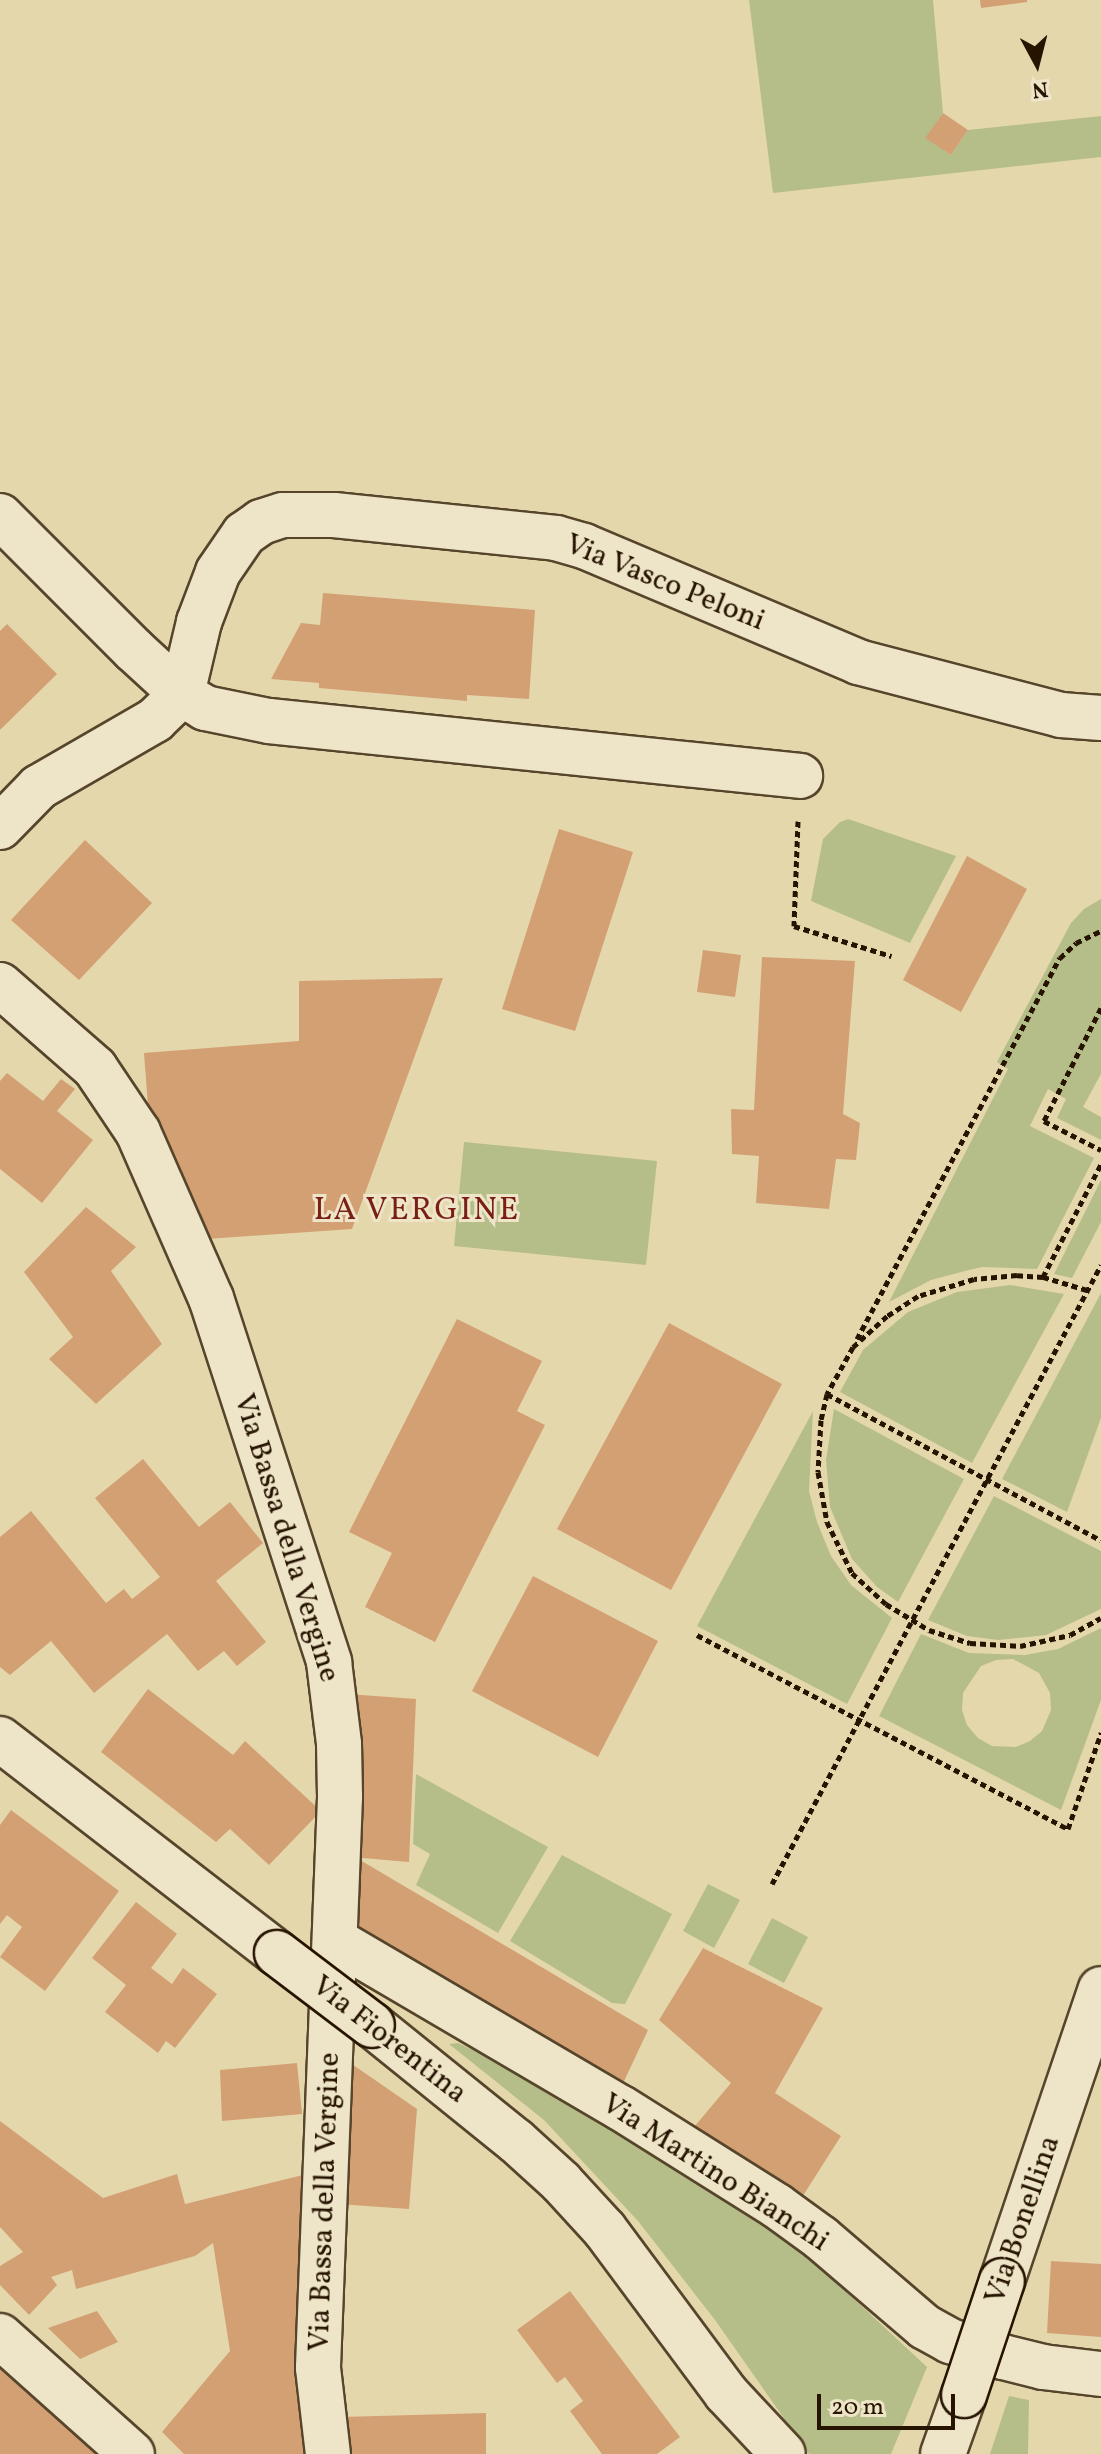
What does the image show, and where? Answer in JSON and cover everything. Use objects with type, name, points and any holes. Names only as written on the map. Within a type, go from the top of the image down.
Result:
[{"type":"street","name":"Via Vasco Peloni","points":[[182,694],[199,622],[218,572],[231,550],[261,522],[283,515],[308,513],[556,538],[584,546],[858,662],[1081,717],[1101,736]]},
{"type":"street","points":[[0,516],[182,694],[205,708],[269,721],[800,776]]},
{"type":"street","points":[[0,827],[39,787],[155,720],[182,694]]},
{"type":"street","name":"Via Bassa della Vergine","points":[[0,985],[95,1068],[138,1132],[211,1298],[329,1662],[339,1744],[336,1941],[318,2368],[328,2454]]},
{"type":"street","name":"Via Fiorentina","points":[[0,1739],[372,2025],[516,2141],[561,2182],[605,2230],[726,2393]]},
{"type":"street","name":"Via Martino Bianchi","points":[[336,1941],[621,2108],[777,2206],[821,2238],[925,2327],[950,2341],[1003,2357],[1043,2367],[1101,2374]]},
{"type":"street","name":"Via Bonellina","points":[[943,2453],[1101,1989]]},
{"type":"street","points":[[0,2336],[132,2454]]},
{"type":"street","points":[[726,2393],[753,2454]]},
{"type":"street","points":[[726,2393],[783,2454]]},
{"type":"path","points":[[800,776],[794,926],[891,956]]},
{"type":"path","points":[[1101,931],[1076,943],[1060,958],[827,1394],[818,1449],[821,1500],[827,1522],[852,1573],[867,1589],[912,1621],[950,1639],[1007,1646],[1046,1643],[1070,1635],[1101,1618]]},
{"type":"path","points":[[1101,1008],[1044,1121],[1101,1150]]},
{"type":"path","points":[[1043,1277],[1101,1164]]},
{"type":"path","points":[[772,1884],[1101,1265]]},
{"type":"path","points":[[853,1347],[887,1316],[935,1289],[974,1279],[1017,1275],[1043,1277],[1087,1290]]},
{"type":"path","points":[[827,1394],[1101,1540]]},
{"type":"path","points":[[697,1635],[1068,1829],[1101,1733]]},
{"type":"green space","points":[[749,0],[933,0],[943,113],[926,138],[951,155],[968,130],[1101,116],[1101,157],[773,193]]},
{"type":"green space","points":[[848,819],[956,856],[910,943],[811,901],[823,839],[840,822]]},
{"type":"green space","points":[[1101,899],[1101,1074],[1083,1107],[1101,1117],[1101,1140],[1057,1118],[1066,1099],[1048,1089],[1030,1126],[1094,1158],[1037,1269],[982,1267],[931,1280],[889,1302],[1008,1069],[997,1062],[1071,923],[1084,909]]},
{"type":"green space","points":[[464,1142],[657,1161],[646,1265],[454,1246]]},
{"type":"green space","points":[[1101,1180],[1101,1222],[1072,1278],[1054,1274]]},
{"type":"green space","points":[[1010,1285],[1064,1294],[972,1463],[840,1392],[863,1350],[908,1312],[957,1292]]},
{"type":"green space","points":[[1101,1293],[1101,1418],[1067,1512],[1002,1479]]},
{"type":"green space","points":[[834,1409],[964,1479],[898,1602],[877,1587],[852,1559],[830,1507],[826,1460]]},
{"type":"green space","points":[[813,1411],[809,1491],[817,1522],[831,1556],[851,1585],[892,1618],[847,1704],[697,1626]]},
{"type":"green space","points":[[994,1496],[1101,1551],[1101,1609],[1046,1635],[998,1640],[967,1636],[928,1620]]},
{"type":"green space","points":[[1101,1628],[1101,1700],[1061,1810],[879,1716],[921,1634],[969,1653],[1025,1655],[1058,1649]],"holes":[[[1013,1659],[1039,1673],[1050,1693],[1051,1710],[1042,1731],[1016,1747],[992,1746],[978,1738],[967,1725],[962,1710],[963,1693],[981,1666],[996,1660]]]},
{"type":"green space","points":[[416,1774],[548,1847],[498,1933],[416,1885],[430,1854],[413,1844]]},
{"type":"green space","points":[[562,1855],[672,1914],[625,2004],[612,2003],[510,1941]]},
{"type":"green space","points":[[708,1884],[740,1900],[714,1948],[683,1931]]},
{"type":"green space","points":[[772,1918],[808,1937],[784,1983],[748,1964]]},
{"type":"green space","points":[[458,2043],[524,2074],[746,2210],[822,2269],[927,2367],[891,2454],[809,2454],[715,2320],[638,2221],[544,2120],[449,2044]]},
{"type":"green space","points":[[1009,2396],[1029,2400],[1028,2454],[990,2454]]},
{"type":"building","points":[[980,0],[1027,0],[1027,2],[981,8]]},
{"type":"building","points":[[943,113],[968,130],[951,155],[925,138]]},
{"type":"building","points":[[323,593],[535,610],[529,699],[467,695],[467,701],[319,688],[319,683],[271,679],[301,623],[320,625]]},
{"type":"building","points":[[7,624],[57,674],[0,730],[0,631]]},
{"type":"building","points":[[559,829],[633,852],[575,1031],[502,1009]]},
{"type":"building","points":[[85,840],[152,903],[79,980],[11,920]]},
{"type":"building","points":[[967,856],[1027,889],[961,1012],[903,980]]},
{"type":"building","points":[[703,950],[741,955],[735,997],[697,992]]},
{"type":"building","points":[[762,957],[855,961],[843,1114],[860,1123],[856,1160],[836,1159],[829,1209],[756,1203],[759,1156],[732,1154],[731,1109],[754,1110]]},
{"type":"building","points":[[443,978],[352,1229],[207,1239],[149,1119],[144,1053],[299,1041],[299,981]]},
{"type":"building","points":[[7,1073],[43,1101],[61,1079],[75,1089],[57,1111],[93,1140],[42,1203],[0,1169],[0,1081]]},
{"type":"building","points":[[86,1207],[136,1247],[111,1271],[162,1344],[96,1404],[49,1359],[73,1337],[24,1272]]},
{"type":"building","points":[[457,1319],[542,1361],[517,1411],[545,1425],[435,1642],[365,1607],[392,1553],[349,1532]]},
{"type":"building","points":[[669,1323],[782,1384],[671,1590],[557,1529]]},
{"type":"building","points":[[143,1459],[199,1527],[230,1502],[263,1543],[216,1581],[266,1642],[237,1666],[224,1651],[198,1671],[167,1634],[94,1693],[51,1641],[10,1675],[0,1667],[0,1537],[31,1511],[106,1603],[124,1589],[132,1599],[160,1577],[95,1498]]},
{"type":"building","points":[[533,1576],[658,1641],[598,1757],[472,1691]]},
{"type":"building","points":[[148,1689],[233,1755],[245,1741],[321,1811],[269,1865],[230,1829],[216,1842],[101,1752]]},
{"type":"building","points":[[348,1694],[416,1699],[409,1862],[351,1857]]},
{"type":"building","points":[[11,1810],[119,1891],[45,1991],[0,1957],[22,1927],[7,1915],[0,1924],[0,1825]]},
{"type":"building","points":[[360,1860],[648,2030],[618,2094],[372,1954],[353,1923]]},
{"type":"building","points":[[136,1902],[177,1934],[151,1968],[172,1984],[183,1968],[217,1994],[175,2048],[166,2041],[158,2053],[105,2012],[126,1985],[92,1958]]},
{"type":"building","points":[[703,1948],[823,2008],[775,2093],[841,2136],[799,2202],[689,2133],[731,2083],[659,2020]]},
{"type":"building","points":[[346,2060],[417,2109],[409,2209],[338,2204]]},
{"type":"building","points":[[297,2063],[302,2114],[222,2121],[220,2070]]},
{"type":"building","points":[[0,2121],[103,2198],[177,2174],[185,2204],[311,2173],[297,2318],[310,2447],[304,2454],[184,2454],[162,2432],[230,2351],[213,2243],[195,2256],[76,2289],[72,2270],[51,2277],[57,2285],[29,2315],[0,2285],[0,2266],[23,2252],[0,2227]]},
{"type":"building","points":[[1051,2261],[1101,2264],[1101,2337],[1047,2333]]},
{"type":"building","points":[[570,2291],[680,2437],[657,2454],[602,2454],[570,2411],[583,2401],[565,2377],[557,2383],[517,2330]]},
{"type":"building","points":[[97,2311],[118,2342],[80,2359],[48,2328]]},
{"type":"building","points":[[0,2365],[97,2454],[0,2454]]},
{"type":"building","points":[[486,2413],[486,2454],[340,2454],[341,2417]]},
{"type":"district","name":"LA VERGINE","points":[[417,1211]]}]
